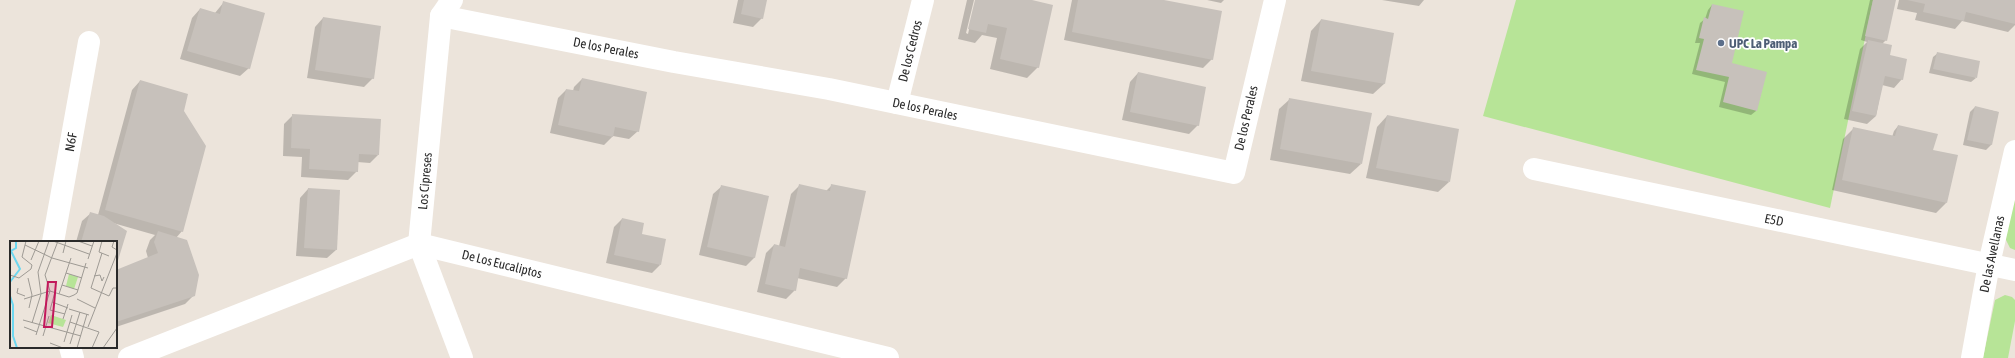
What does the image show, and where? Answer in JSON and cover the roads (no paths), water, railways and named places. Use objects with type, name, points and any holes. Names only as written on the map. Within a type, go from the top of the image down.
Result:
[{"type":"street","name":"De los Cedros","points":[[897,103],[923,0]]},
{"type":"street","name":"De los Perales","points":[[446,8],[674,62],[897,103],[1234,173],[1274,0]]},
{"type":"street","name":"Los Cipreses","points":[[446,8],[419,244],[462,358]]},
{"type":"street","name":"N6F","points":[[53,241],[89,42]]},
{"type":"street","name":"De las Avellanas","points":[[1972,358],[1989,264],[2015,151]]},
{"type":"street","name":"E5D","points":[[1534,169],[2015,270]]},
{"type":"street","points":[[129,358],[419,244]]},
{"type":"street","name":"De Los Eucaliptos","points":[[419,244],[888,358]]},
{"type":"street","points":[[70,348],[73,358]]},
{"type":"place","name":"UPC La Pampa","points":[[1721,43]]}]
